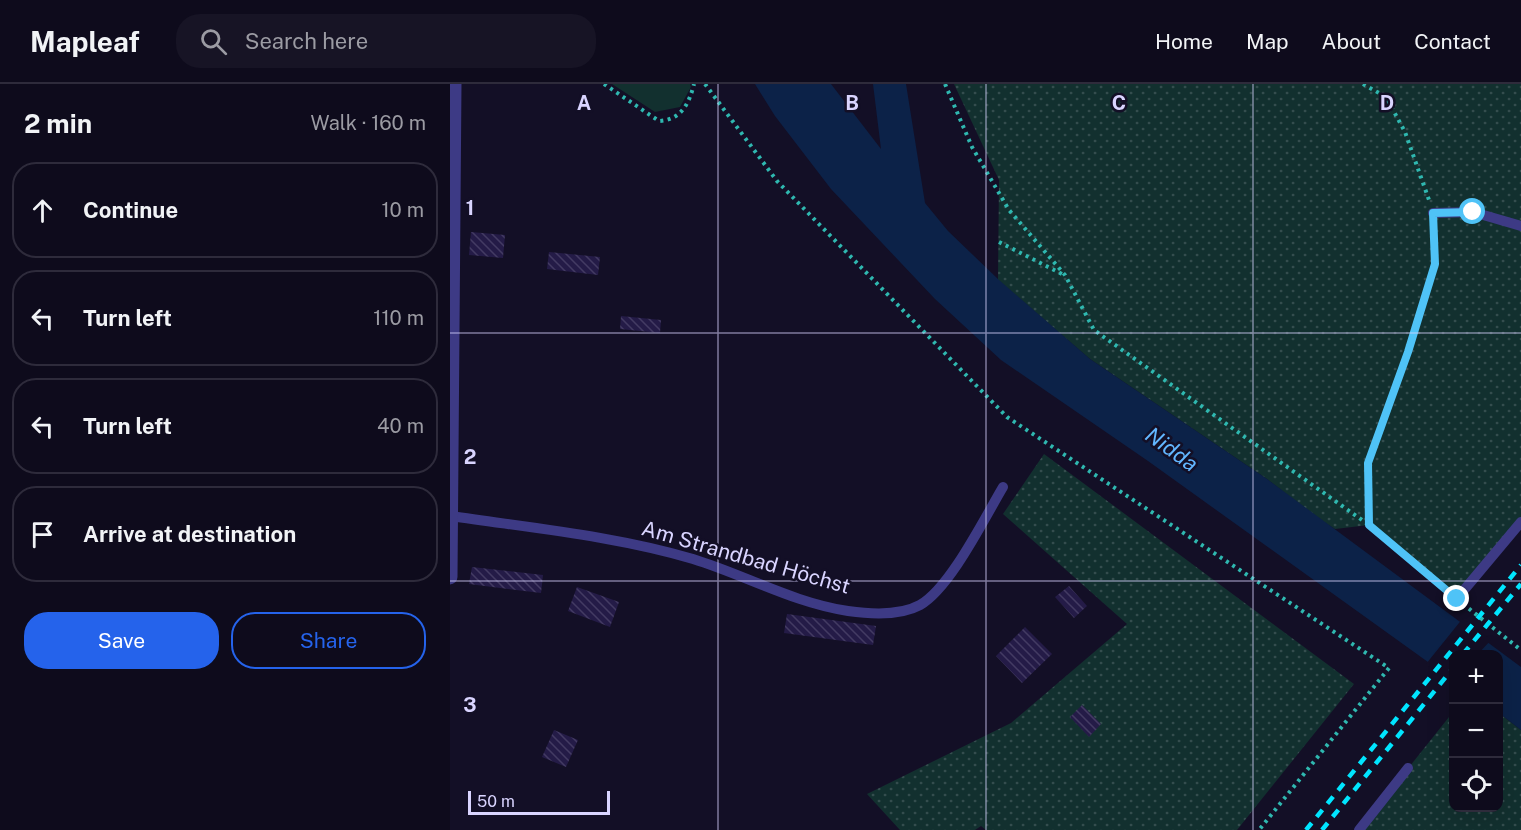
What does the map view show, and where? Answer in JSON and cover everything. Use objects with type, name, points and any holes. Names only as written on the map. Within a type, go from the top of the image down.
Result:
[{"type":"street","points":[[450,577],[454,84]]},
{"type":"lane","points":[[1433,213],[1473,212],[1521,226]]},
{"type":"lane","name":"Am Strandbad Höchst","points":[[451,516],[616,542],[692,559],[792,596],[836,608],[888,613],[918,606],[939,590],[1003,487]]},
{"type":"lane","points":[[1464,590],[1521,522]]},
{"type":"lane","points":[[1359,830],[1408,768]]},
{"type":"path","points":[[604,84],[659,121],[669,120],[684,110],[694,84]]},
{"type":"path","points":[[705,84],[777,181],[1007,417],[1389,668],[1259,830]]},
{"type":"path","points":[[945,84],[972,147],[1009,210],[1065,275],[1094,330],[1369,525],[1521,650]]},
{"type":"path","points":[[1363,84],[1386,97],[1406,132],[1433,213],[1435,264],[1408,352],[1368,463],[1369,525]]},
{"type":"path","points":[[999,242],[1065,275]]},
{"type":"green space","points":[[612,84],[690,84],[691,87],[680,107],[655,112]]},
{"type":"green space","points":[[954,84],[1521,84],[1521,518],[1457,599],[1369,525],[1335,529],[1316,517],[1267,479],[1090,359],[998,280],[999,180]]},
{"type":"green space","points":[[1044,454],[1354,684],[1237,830],[986,830],[981,826],[975,830],[900,830],[867,794],[1011,723],[1127,624],[1003,514]]},
{"type":"green space","points":[[1503,716],[1521,730],[1521,830],[1359,830],[1449,717],[1449,812],[1503,812]]},
{"type":"water","name":"Nidda","points":[[755,84],[831,84],[881,149],[873,84],[906,84],[925,203],[948,231],[999,280],[1090,359],[1267,479],[1498,650],[1449,650],[1449,677],[1148,461],[1001,360],[935,299],[831,189],[775,116]]},
{"type":"water","points":[[1503,654],[1521,667],[1521,730],[1503,716]]},
{"type":"pier","points":[[1463,618],[1491,640],[1482,650],[1449,650],[1449,680],[1426,664]]},
{"type":"building","points":[[471,232],[505,235],[503,258],[469,255]]},
{"type":"building","points":[[549,252],[600,257],[598,275],[547,269]]},
{"type":"building","points":[[621,316],[661,320],[660,333],[620,329]]},
{"type":"building","points":[[472,567],[543,575],[541,593],[469,584]]},
{"type":"building","points":[[1069,586],[1087,606],[1074,618],[1055,597]]},
{"type":"building","points":[[577,587],[619,602],[610,627],[568,611]]},
{"type":"building","points":[[787,614],[876,626],[873,645],[784,633]]},
{"type":"building","points":[[1025,627],[1052,654],[1022,683],[996,656]]},
{"type":"building","points":[[1082,705],[1101,724],[1089,737],[1070,717]]},
{"type":"building","points":[[554,730],[578,740],[566,767],[542,757]]},
{"type":"railway","points":[[1306,830],[1521,565]]},
{"type":"railway","points":[[1466,650],[1521,584]]},
{"type":"railway","points":[[1322,830],[1449,673]]},
{"type":"route","points":[[1457,599],[1369,525],[1368,463],[1408,352],[1435,264],[1433,213],[1473,212]]}]
